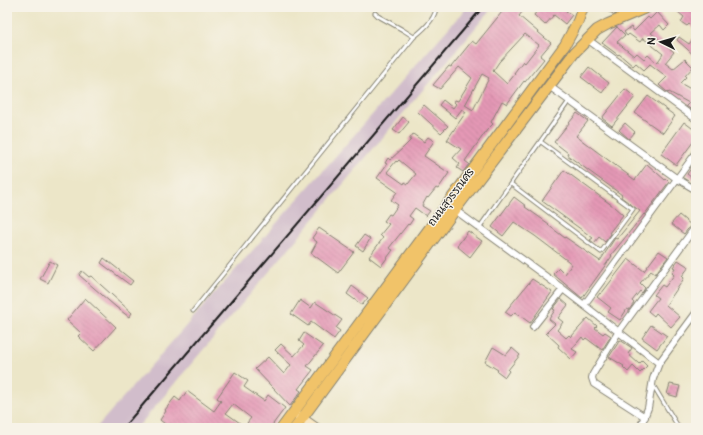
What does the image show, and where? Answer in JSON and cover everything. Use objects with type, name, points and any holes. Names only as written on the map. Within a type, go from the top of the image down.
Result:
[{"type":"main road","name":"ถนนสุวรรณศร","points":[[282,428],[565,45],[578,21],[583,7]]},
{"type":"main road","points":[[611,7],[632,12],[646,8]]},
{"type":"main road","name":"ถนนสุวรรณศร","points":[[296,428],[455,210],[575,52],[597,30],[646,8]]},
{"type":"main road","points":[[293,412],[316,428]]},
{"type":"street","points":[[587,39],[696,119]]},
{"type":"street","points":[[549,86],[676,178],[696,190]]},
{"type":"street","points":[[584,305],[676,178],[696,153]]},
{"type":"street","points":[[455,210],[563,289],[659,363]]},
{"type":"street","points":[[645,417],[594,384],[592,382],[593,374],[619,332],[696,226]]},
{"type":"street","points":[[533,327],[563,289]]},
{"type":"street","points":[[640,428],[645,417],[652,383],[659,363],[696,313]]},
{"type":"lane","points":[[193,311],[414,37],[426,28],[436,11],[436,7]]},
{"type":"lane","points":[[375,13],[414,37]]},
{"type":"lane","points":[[479,228],[570,101]]},
{"type":"lane","points":[[511,184],[601,252],[633,209],[541,142]]},
{"type":"lane","points":[[652,383],[679,428]]},
{"type":"shaded area","points":[[467,7],[493,7],[137,428],[96,428]]},
{"type":"building","points":[[506,7],[526,7],[519,16],[551,43],[540,56],[544,59],[525,82],[524,81],[507,104],[502,101],[491,122],[493,124],[465,161],[469,164],[463,172],[457,168],[460,164],[453,158],[461,149],[447,140],[466,112],[462,109],[455,118],[439,105],[443,100],[453,108],[456,104],[454,102],[455,100],[458,101],[472,78],[459,67],[440,89],[433,85],[449,66],[451,67],[472,41],[476,44]],"holes":[[[525,34],[539,45],[525,63],[523,61],[507,84],[493,71],[499,62]],[[482,74],[489,78],[473,110],[465,105]]]},
{"type":"building","points":[[540,7],[569,7],[566,11],[572,15],[565,24],[554,15],[545,25],[534,15]]},
{"type":"building","points":[[672,7],[696,7],[696,30],[689,24],[687,26],[681,22],[684,17]]},
{"type":"building","points":[[657,12],[669,25],[664,30],[660,25],[651,33],[674,52],[665,63],[673,69],[685,59],[693,67],[680,83],[696,92],[696,113],[686,106],[689,103],[669,92],[668,93],[659,85],[667,77],[650,64],[644,70],[636,63],[633,66],[619,54],[618,55],[602,43],[617,27],[625,35],[617,42],[634,56],[637,53],[644,59],[648,55],[657,63],[663,54],[643,38],[640,42],[629,34],[627,36],[624,32],[631,27],[634,31],[648,17],[650,19]]},
{"type":"building","points":[[679,37],[689,44],[693,39],[696,42],[696,57],[677,40]]},
{"type":"building","points":[[589,67],[609,83],[602,93],[581,77]]},
{"type":"building","points":[[625,89],[635,97],[612,126],[602,118]]},
{"type":"building","points":[[648,96],[675,116],[663,133],[635,113]]},
{"type":"building","points":[[424,105],[448,126],[441,133],[418,112]]},
{"type":"building","points":[[577,113],[588,121],[576,136],[635,180],[647,164],[669,182],[611,255],[612,256],[582,298],[553,274],[559,268],[565,274],[572,264],[514,222],[503,236],[492,227],[514,197],[565,238],[600,261],[615,238],[617,239],[640,211],[621,197],[622,195],[567,155],[568,153],[554,142]]},
{"type":"building","points":[[403,117],[409,122],[399,134],[393,130]]},
{"type":"building","points":[[684,122],[696,131],[696,138],[676,165],[661,154]]},
{"type":"building","points":[[625,123],[635,132],[629,139],[619,130]]},
{"type":"building","points":[[413,134],[424,142],[428,137],[434,141],[424,156],[449,173],[438,189],[436,188],[428,198],[427,197],[422,206],[430,211],[426,216],[415,208],[409,216],[413,219],[389,248],[393,250],[381,266],[369,257],[383,238],[380,235],[389,224],[384,221],[389,214],[391,215],[398,205],[391,200],[397,192],[377,178],[387,164],[385,163],[388,158],[390,160],[411,140],[409,140]],"holes":[[[399,160],[416,174],[408,184],[405,182],[404,184],[387,172],[396,161],[397,162]]]},
{"type":"building","points":[[696,162],[696,181],[687,174]]},
{"type":"building","points":[[564,170],[623,215],[609,233],[611,234],[605,242],[599,237],[594,243],[590,240],[593,238],[542,201]]},
{"type":"building","points":[[679,215],[691,225],[684,234],[671,224]]},
{"type":"building","points":[[319,228],[354,252],[338,273],[311,253],[317,242],[312,238]]},
{"type":"building","points":[[468,231],[482,241],[470,257],[457,246]]},
{"type":"building","points":[[364,235],[370,239],[363,251],[356,246]]},
{"type":"building","points":[[659,251],[668,257],[655,274],[651,271],[640,283],[645,288],[642,293],[640,291],[632,301],[634,303],[629,310],[627,309],[620,320],[608,312],[611,308],[597,297],[600,293],[601,294],[628,259],[644,271]]},
{"type":"building","points":[[104,258],[133,281],[130,285],[101,263]]},
{"type":"building","points":[[678,260],[689,267],[682,276],[684,278],[681,283],[666,305],[680,317],[671,327],[656,313],[654,316],[648,311],[658,298],[654,295],[662,285],[665,287],[674,275],[672,273],[675,268],[673,267]]},
{"type":"building","points":[[50,261],[57,265],[48,283],[40,279]]},
{"type":"building","points":[[82,271],[89,277],[91,276],[132,313],[129,317],[79,275]]},
{"type":"building","points":[[532,279],[552,292],[530,323],[515,312],[511,316],[505,312]]},
{"type":"building","points":[[352,286],[368,298],[362,305],[347,294]]},
{"type":"building","points":[[85,298],[116,327],[94,351],[78,336],[81,333],[67,320]]},
{"type":"building","points":[[561,299],[568,305],[558,318],[563,322],[557,330],[566,338],[569,335],[571,337],[588,318],[597,326],[595,328],[603,334],[605,332],[611,336],[602,350],[586,338],[584,340],[582,337],[572,349],[577,352],[571,359],[546,333],[555,324],[549,319],[555,310],[553,309]]},
{"type":"building","points":[[300,300],[311,308],[315,302],[342,320],[336,328],[340,331],[334,339],[311,322],[308,326],[291,314]]},
{"type":"building","points":[[651,325],[667,336],[657,349],[642,338]]},
{"type":"building","points":[[304,333],[323,346],[307,366],[313,370],[298,389],[301,391],[290,406],[255,369],[268,357],[284,374],[291,365],[275,350],[281,344],[294,356],[304,345],[299,341]]},
{"type":"building","points":[[620,340],[632,348],[628,354],[639,364],[642,361],[647,366],[640,373],[633,366],[628,372],[623,367],[624,366],[609,357]]},
{"type":"building","points":[[493,347],[506,355],[512,348],[520,355],[508,370],[509,371],[505,377],[497,371],[498,370],[485,362]]},
{"type":"building","points":[[235,372],[248,381],[244,387],[264,401],[268,395],[285,408],[270,428],[254,428],[247,423],[251,418],[233,404],[226,413],[240,423],[237,428],[170,428],[160,420],[166,411],[165,410],[175,397],[180,401],[187,391],[214,411],[221,401],[217,398]]},
{"type":"building","points":[[670,384],[680,386],[677,397],[667,394]]},
{"type":"railway","points":[[123,428],[483,7]]}]
